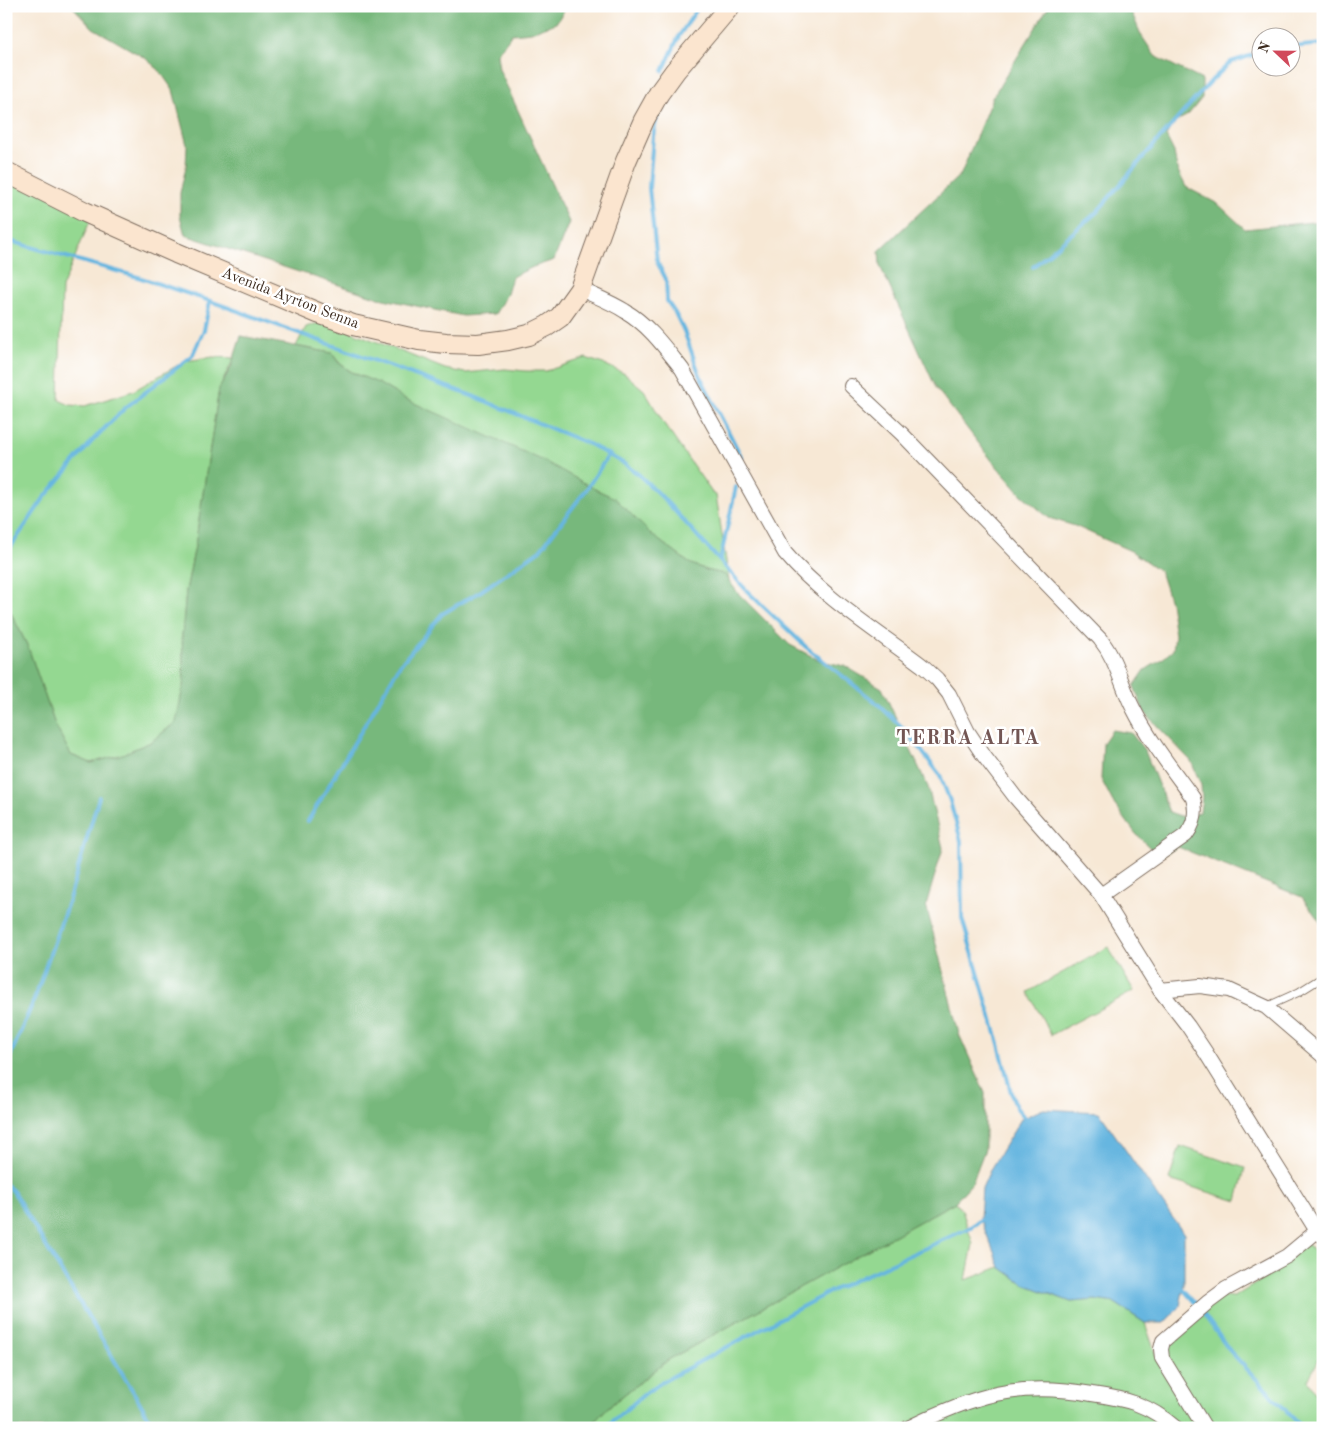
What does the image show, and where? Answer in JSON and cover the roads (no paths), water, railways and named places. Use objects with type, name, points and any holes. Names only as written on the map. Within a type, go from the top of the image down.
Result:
[{"type":"street","name":"Avenida Ayrton Senna","points":[[6,172],[86,212],[176,253],[318,313],[385,333],[420,340],[478,344],[508,340],[528,335],[560,317],[580,289],[626,161],[644,120],[659,93],[675,71],[730,6]]},
{"type":"street","points":[[580,289],[626,311],[645,326],[662,344],[682,370],[785,553],[800,571],[826,593],[923,666],[949,694],[968,732],[984,756],[1016,798],[1101,895],[1160,990],[1206,1053],[1320,1234],[1287,1256],[1226,1289],[1163,1341],[1161,1349],[1162,1358],[1205,1428]]},
{"type":"street","points":[[851,386],[902,434],[1111,653],[1132,708],[1193,798],[1195,816],[1192,827],[1186,835],[1101,895]]},
{"type":"street","points":[[1160,990],[1192,986],[1229,990],[1266,1007],[1323,1056]]},
{"type":"street","points":[[908,1428],[952,1408],[984,1397],[1009,1390],[1040,1388],[1065,1389],[1124,1399],[1149,1409],[1163,1417],[1176,1428]]},
{"type":"lane","points":[[1266,1007],[1299,992],[1323,977]]},
{"type":"water","points":[[1043,1109],[1099,1112],[1184,1234],[1184,1285],[1180,1306],[1164,1323],[1145,1323],[1115,1303],[1095,1300],[1071,1302],[1024,1284],[1000,1267],[980,1218],[982,1188],[991,1168],[1021,1119]]},
{"type":"waterway","points":[[663,71],[679,36],[699,6]]},
{"type":"waterway","points":[[1302,46],[1323,44]]},
{"type":"waterway","points":[[1033,267],[1097,212],[1212,80],[1231,62],[1252,55]]},
{"type":"waterway","points":[[658,112],[653,136],[649,188],[657,262],[666,279],[667,301],[684,331],[700,376],[742,458]]},
{"type":"waterway","points":[[6,240],[138,277],[210,301],[475,397],[589,444],[623,463],[638,474],[663,498],[748,592],[806,647],[879,705],[907,732],[940,775],[950,801],[961,841],[962,918],[999,1044],[1010,1089],[1016,1107],[1027,1121]]},
{"type":"waterway","points":[[6,554],[44,498],[94,439],[125,408],[192,356],[204,330],[210,301]]},
{"type":"waterway","points":[[308,821],[400,665],[442,614],[481,591],[540,550],[586,490],[609,454]]},
{"type":"waterway","points":[[720,561],[736,487]]},
{"type":"waterway","points":[[6,1066],[34,1000],[69,899],[99,797]]},
{"type":"waterway","points":[[6,1185],[13,1191],[155,1428]]},
{"type":"waterway","points":[[604,1428],[662,1382],[833,1290],[969,1228],[984,1218]]},
{"type":"waterway","points":[[1181,1287],[1198,1306]]},
{"type":"waterway","points":[[1202,1312],[1230,1351],[1293,1418],[1305,1428]]},
{"type":"district","name":"TERRA ALTA","points":[[968,739]]}]
